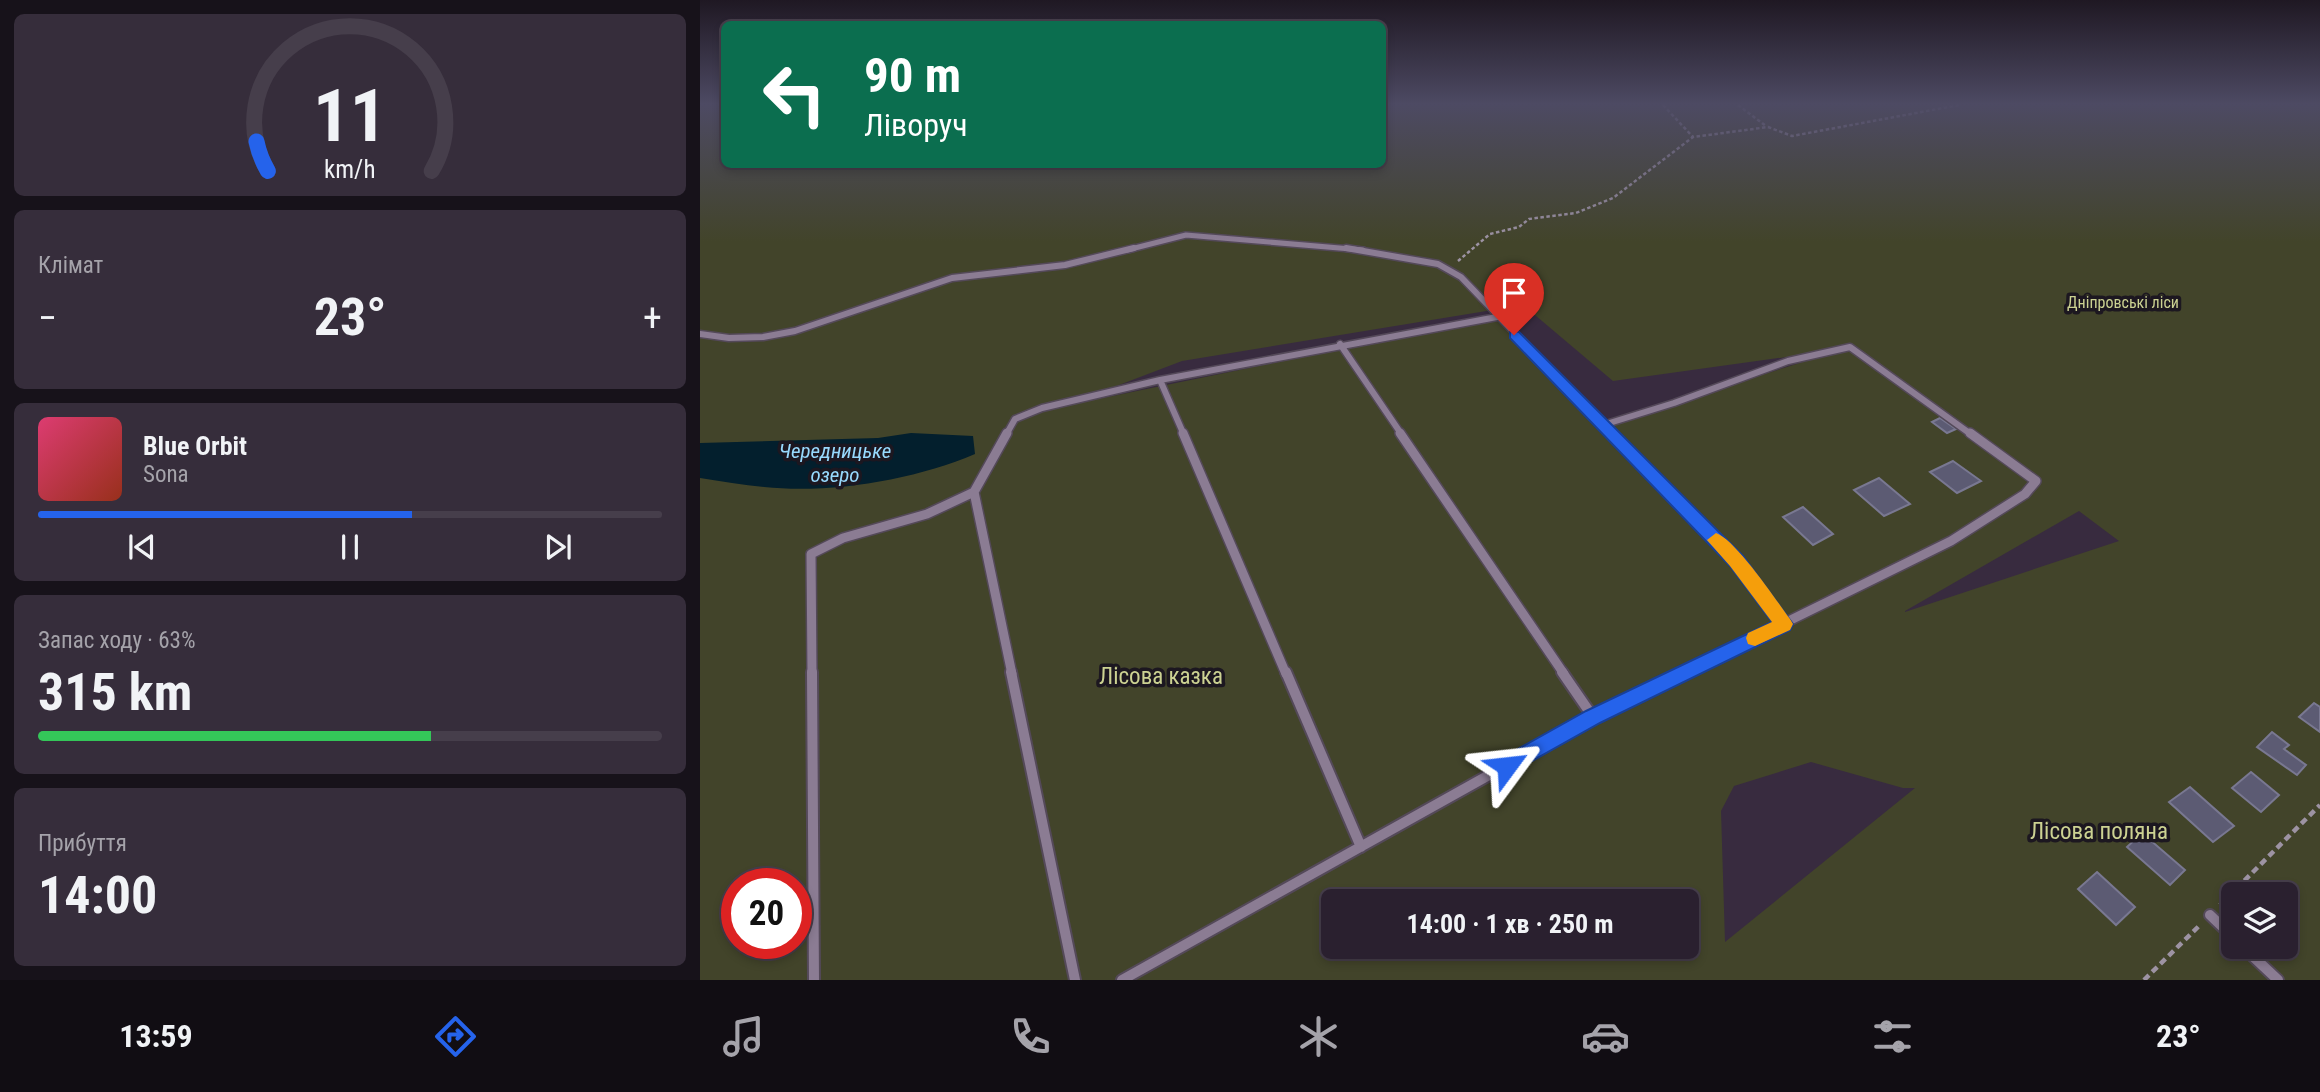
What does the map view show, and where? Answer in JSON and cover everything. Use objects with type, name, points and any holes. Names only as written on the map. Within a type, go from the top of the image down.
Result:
[{"type":"lane","points":[[700,334],[729,338],[763,337],[795,331],[953,278],[1065,265],[1186,235],[1360,248],[1426,260],[1461,277],[1737,561],[1784,624]]},
{"type":"lane","points":[[814,980],[811,554],[843,538],[927,514],[974,492],[1015,419],[1042,408],[1160,380],[1340,344],[1497,317]]},
{"type":"lane","points":[[1340,344],[1593,717]]},
{"type":"lane","points":[[1122,980],[1593,717],[1951,541],[2025,494],[2036,481],[1850,347],[1788,361],[1674,403],[1603,425]]},
{"type":"lane","points":[[1160,380],[1361,846]]},
{"type":"lane","points":[[974,492],[1075,980]]},
{"type":"lane","points":[[2210,915],[2221,926]]},
{"type":"lane","points":[[2256,959],[2278,980]]},
{"type":"path","points":[[1449,269],[1490,234],[1519,226],[1529,219],[1576,213],[1614,198],[1675,151]]},
{"type":"path","points":[[2144,980],[2320,805]]},
{"type":"green space","points":[[700,151],[721,151],[721,168],[1386,168],[1386,151],[2320,151],[2320,980],[700,980]],"holes":[[[1523,305],[1613,381],[1844,349],[1603,425],[1497,317],[1064,406],[1182,361]],[[2079,511],[2119,541],[1905,612],[1905,611]],[[1811,762],[1903,788],[1915,788],[1725,942],[1721,811],[1734,786]]]},
{"type":"water","name":"Чередницьке озеро","points":[[911,433],[973,436],[975,454],[899,478],[844,486],[790,489],[700,478],[700,443],[878,438]]},
{"type":"building","points":[[1940,418],[1956,429],[1947,433],[1932,422]]},
{"type":"building","points":[[1953,461],[1981,481],[1957,493],[1930,472]]},
{"type":"building","points":[[1879,478],[1910,504],[1884,516],[1854,490]]},
{"type":"building","points":[[1803,507],[1833,534],[1813,545],[1783,517]]},
{"type":"building","points":[[2314,703],[2320,707],[2320,732],[2299,717]]},
{"type":"building","points":[[2272,732],[2289,745],[2284,749],[2306,765],[2297,775],[2257,747]]},
{"type":"building","points":[[2251,772],[2279,795],[2261,812],[2232,788]]},
{"type":"building","points":[[2190,787],[2234,826],[2213,842],[2169,802]]},
{"type":"building","points":[[2142,833],[2185,870],[2170,885],[2127,847]]},
{"type":"building","points":[[2097,872],[2135,907],[2116,925],[2078,889]]},
{"type":"slow traffic","points":[[1716,540],[1737,561],[1784,624],[1755,638]]},
{"type":"route","points":[[1507,766],[1593,717],[1784,624],[1737,561],[1514,335]]},
{"type":"park label","name":"Дніпровські ліси","points":[[2123,302]]},
{"type":"park label","name":"Лісова казка","points":[[1161,676]]},
{"type":"park label","name":"Лісова поляна","points":[[2099,831]]}]
